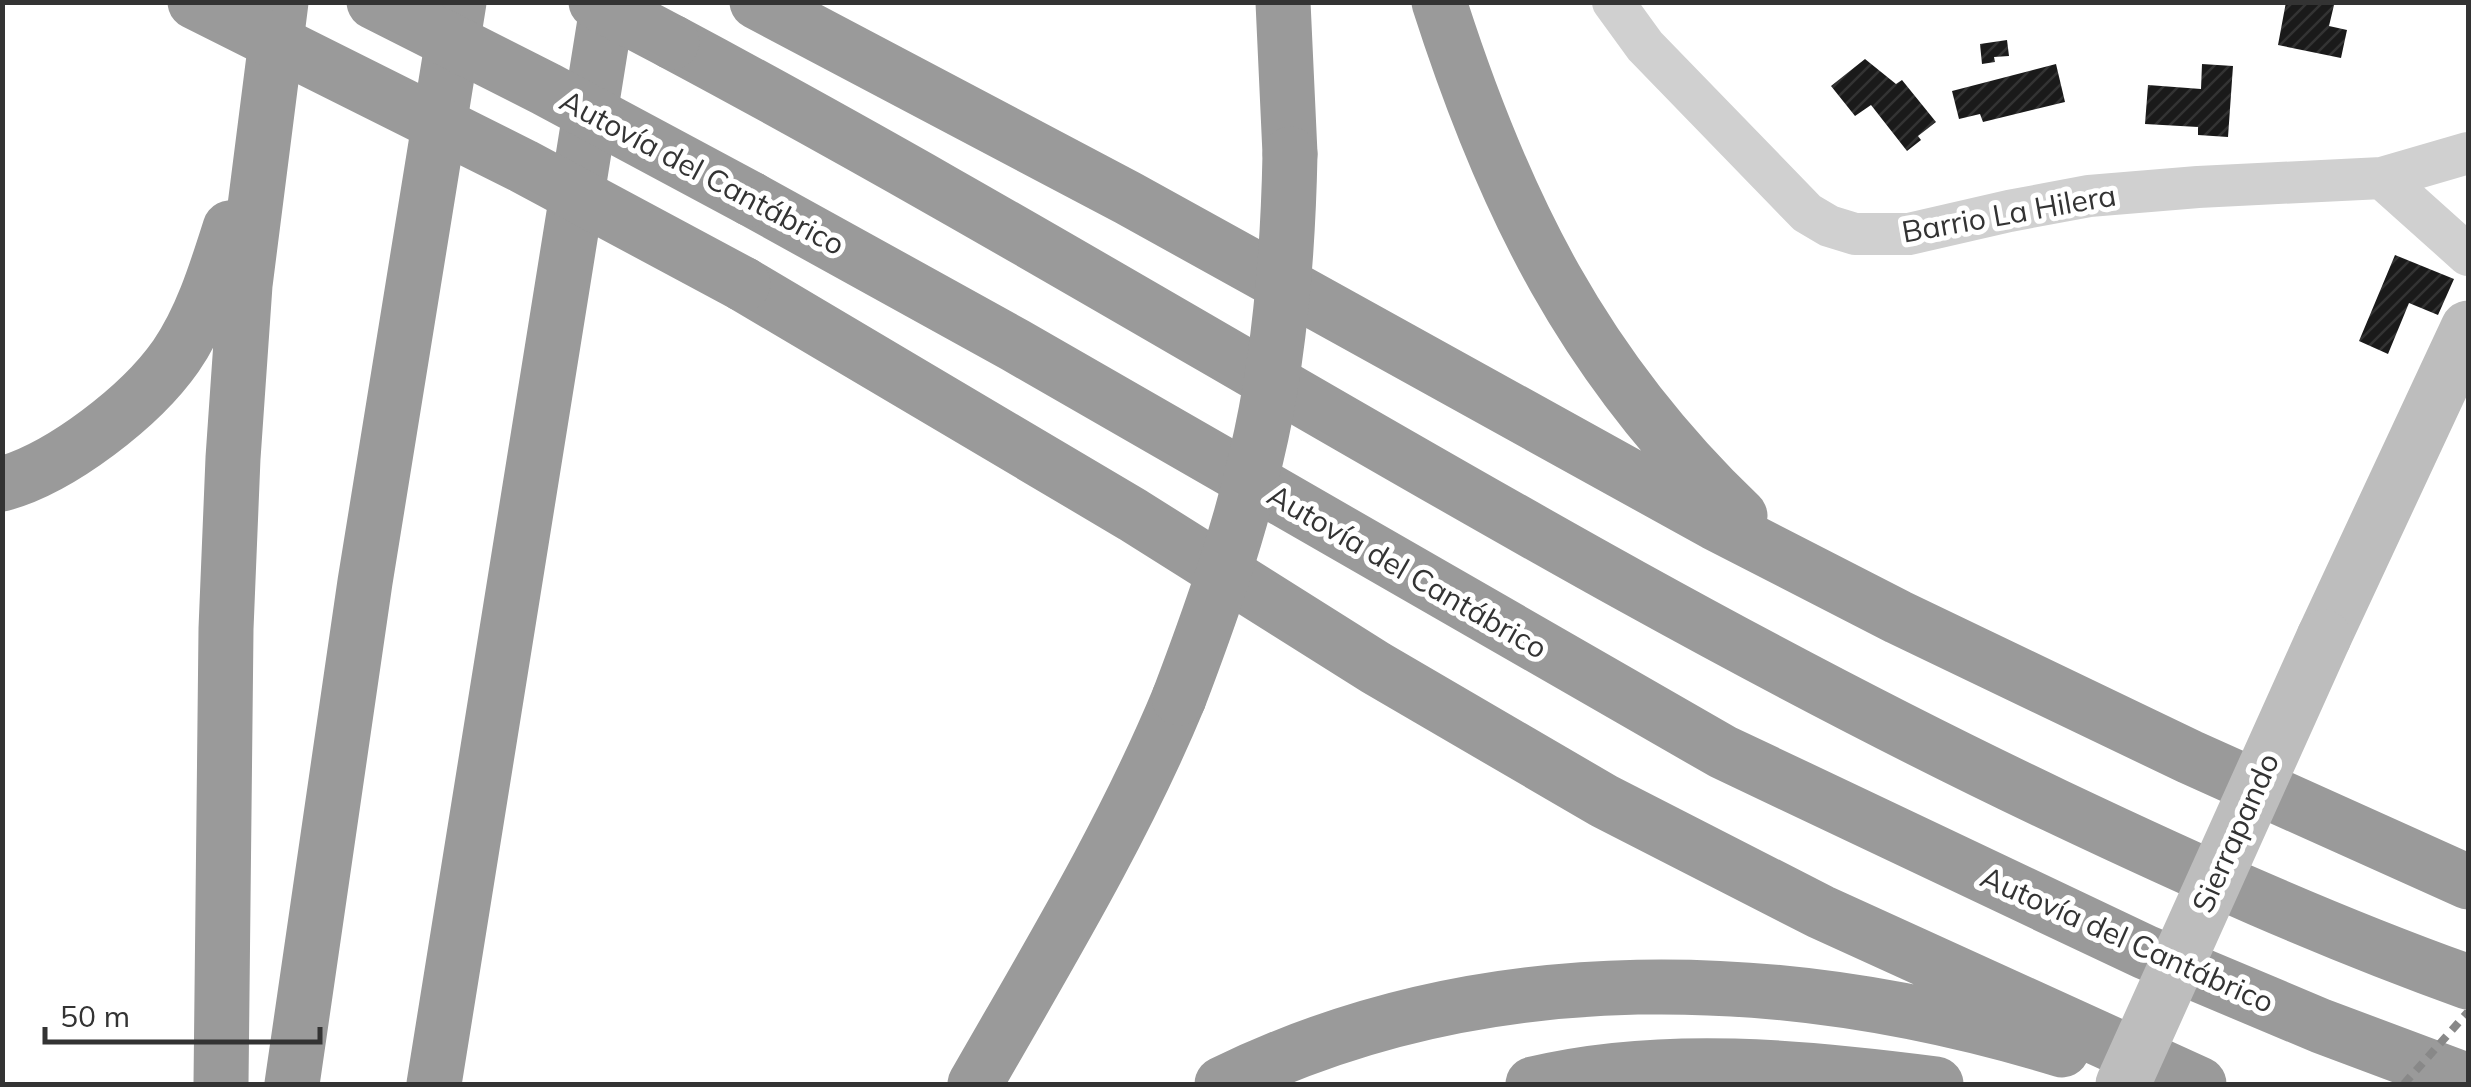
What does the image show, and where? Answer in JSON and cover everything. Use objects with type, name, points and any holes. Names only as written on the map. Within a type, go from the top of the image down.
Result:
[{"type":"highway","points":[[194,2],[523,166],[743,284],[1133,515],[1376,668],[1604,801],[1822,912],[2199,1084]]},
{"type":"highway","points":[[221,1084],[233,458],[246,284],[281,2]]},
{"type":"highway","name":"Autovía del Cantábrico","points":[[374,2],[546,89],[1015,345],[1738,760],[2145,952],[2321,1026],[2468,1081]]},
{"type":"highway","points":[[292,1084],[365,582],[459,2]]},
{"type":"highway","points":[[596,2],[896,163],[1476,500],[1794,676],[2132,842],[2346,936],[2468,982]]},
{"type":"highway","points":[[434,1084],[608,2]]},
{"type":"highway","points":[[756,2],[1128,198],[1715,523],[1898,617],[2190,757],[2468,882]]},
{"type":"highway","points":[[975,1084],[1099,867],[1156,754],[1230,554],[1268,402],[1286,258],[1290,154],[1283,2]]},
{"type":"highway","points":[[1439,2],[1490,149],[1528,231],[1574,316],[1633,396],[1689,466],[1740,515],[1786,549],[1898,617]]},
{"type":"highway","points":[[2,484],[64,455],[143,394],[175,358],[198,317],[215,274],[270,90]]},
{"type":"highway","points":[[1222,1084],[1310,1046],[1465,1004],[1543,992],[1674,985],[1812,996],[1878,1006],[2042,1044],[2169,1084]]},
{"type":"highway","points":[[1533,1084],[1648,1070],[1750,1067],[1936,1084]]},
{"type":"street","name":"Barrio La Hilera","points":[[1613,2],[1645,46],[1807,213],[1828,226],[1856,234],[1909,234],[2008,210],[2090,196],[2382,178],[2468,152]]},
{"type":"street","points":[[2382,178],[2468,255]]},
{"type":"street","name":"Sierrapando","points":[[2124,1084],[2324,637],[2468,328]]},
{"type":"building","points":[[2286,2],[2334,5],[2329,26],[2347,30],[2341,58],[2278,45]]},
{"type":"building","points":[[2007,40],[2009,56],[1994,57],[1995,62],[1982,64],[1980,44]]},
{"type":"building","points":[[1865,59],[1896,84],[1902,80],[1936,122],[1907,151],[1871,105],[1855,116],[1831,86]]},
{"type":"building","points":[[2056,64],[2065,102],[1983,122],[1980,114],[1959,119],[1952,91]]},
{"type":"building","points":[[2202,64],[2233,66],[2228,137],[2198,135],[2198,127],[2145,124],[2148,85],[2201,89]]},
{"type":"building","points":[[2395,255],[2454,279],[2438,315],[2409,303],[2388,354],[2359,341]]},
{"type":"railway","points":[[2404,1084],[2468,1012]]}]
